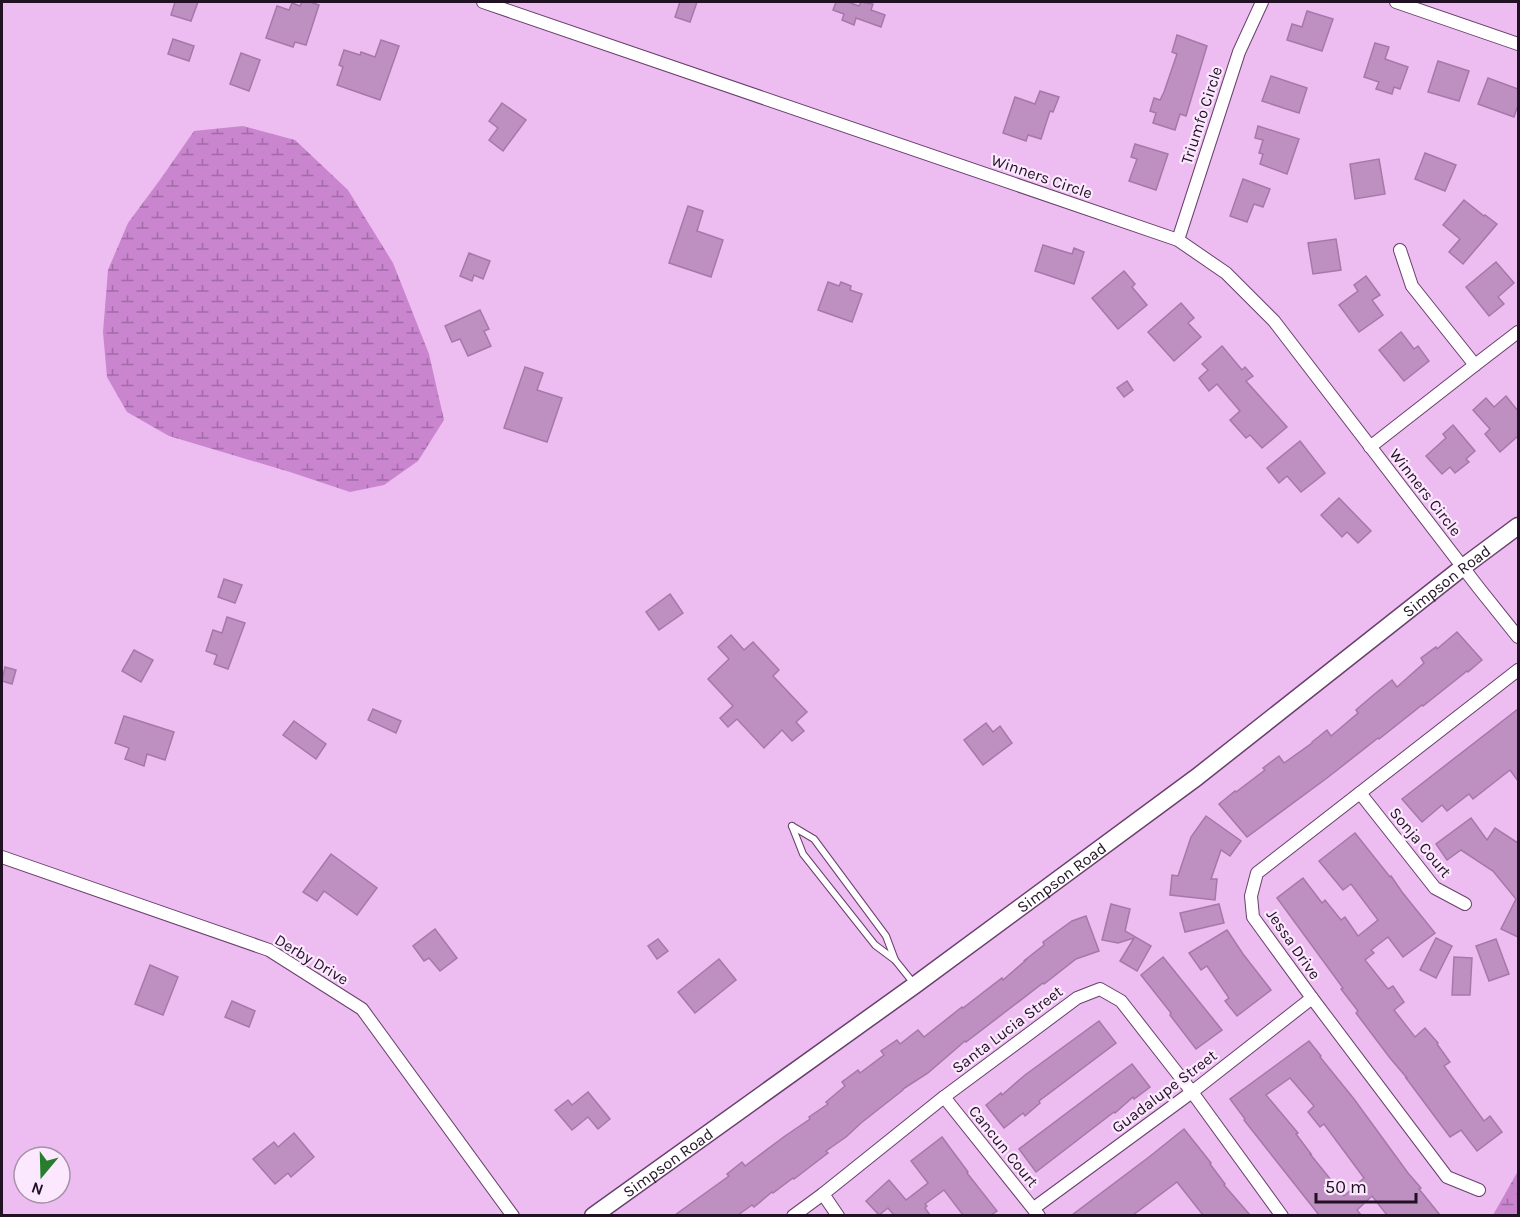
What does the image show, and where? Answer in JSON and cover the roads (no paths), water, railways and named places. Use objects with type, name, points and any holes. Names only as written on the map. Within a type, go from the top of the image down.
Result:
[{"type":"main road","name":"Simpson Road","points":[[593,1215],[915,986],[1197,777],[1518,526]]},
{"type":"street","name":"Winners Circle","points":[[488,2],[1178,240],[1226,273],[1274,321],[1518,637]]},
{"type":"street","name":"Triumfo Circle","points":[[1178,240],[1239,52],[1262,2]]},
{"type":"street","points":[[1396,2],[1518,44]]},
{"type":"street","points":[[1400,250],[1412,286],[1475,365]]},
{"type":"street","points":[[1370,447],[1518,332]]},
{"type":"street","name":"Jessa Drive","points":[[1479,1190],[1447,1177],[1253,917],[1251,896],[1257,873],[1518,670]]},
{"type":"street","name":"Sonja Court","points":[[1360,792],[1435,888],[1465,904]]},
{"type":"street","name":"Derby Drive","points":[[2,857],[269,950],[362,1009],[513,1215]]},
{"type":"street","name":"Santa Lucia Street","points":[[793,1215],[944,1097],[1077,998],[1100,989],[1121,1001],[1192,1092],[1282,1215]]},
{"type":"street","name":"Guadalupe Street","points":[[1037,1212],[1312,999]]},
{"type":"street","name":"Cancun Court","points":[[944,1097],[1037,1212]]},
{"type":"street","points":[[822,1194],[838,1215]]},
{"type":"lane","points":[[895,960],[886,936],[814,839],[792,826],[803,854],[875,945],[895,960],[915,986]]}]
